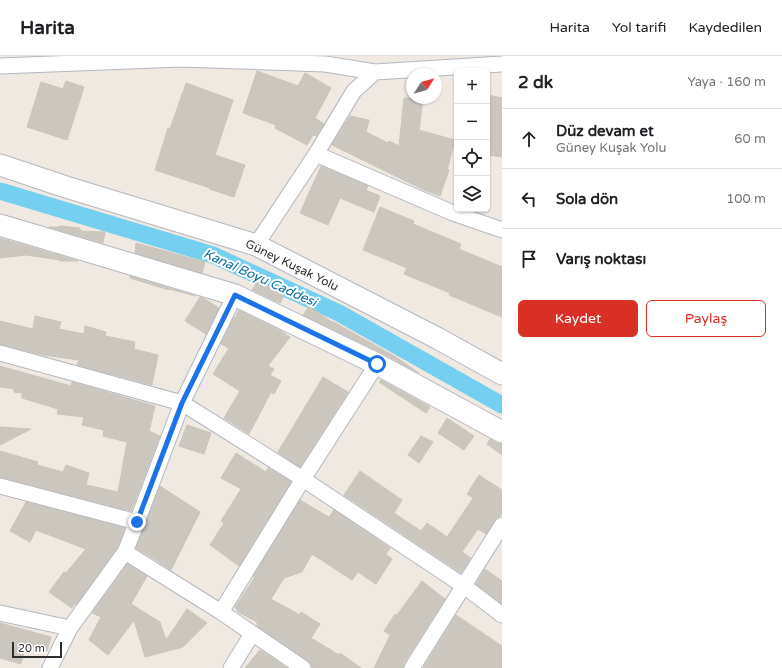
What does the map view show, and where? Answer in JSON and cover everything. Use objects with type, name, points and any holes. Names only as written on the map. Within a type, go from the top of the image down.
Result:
[{"type":"main road","name":"Güney Kuşak Yolu","points":[[0,165],[256,246],[437,338],[502,374]]},
{"type":"main road","points":[[0,225],[235,295],[377,364],[502,432]]},
{"type":"street","points":[[0,66],[181,59],[326,64],[375,72],[492,67]]},
{"type":"street","points":[[256,246],[316,154],[354,91],[375,72]]},
{"type":"street","points":[[316,154],[454,210]]},
{"type":"street","points":[[459,212],[502,230]]},
{"type":"street","points":[[50,668],[70,628],[125,552],[182,403],[235,295]]},
{"type":"street","points":[[0,353],[182,403],[303,479],[464,586],[502,615]]},
{"type":"street","points":[[221,612],[303,479],[377,364]]},
{"type":"street","points":[[0,486],[137,522]]},
{"type":"street","points":[[412,668],[502,525]]},
{"type":"street","points":[[125,552],[221,612],[303,668]]},
{"type":"street","points":[[0,613],[70,628]]},
{"type":"street","points":[[231,668],[252,634]]},
{"type":"building","points":[[257,71],[298,86],[305,73],[331,88],[315,118],[324,124],[316,136],[313,135],[307,145],[275,128],[276,125],[243,113]]},
{"type":"building","points":[[66,81],[84,87],[67,140],[27,127],[41,82],[63,89]]},
{"type":"building","points":[[186,83],[233,100],[215,155],[245,165],[234,197],[155,170],[168,128],[170,129]]},
{"type":"building","points":[[490,96],[502,98],[502,157],[490,155]]},
{"type":"building","points":[[404,98],[406,98],[406,104],[422,104],[419,130],[454,140],[447,170],[449,170],[440,196],[424,190],[332,145],[350,116],[369,120],[366,132],[388,143],[389,141],[399,146]]},
{"type":"building","points":[[321,166],[368,186],[366,190],[380,196],[374,212],[340,198],[328,225],[300,213]]},
{"type":"building","points":[[380,207],[414,221],[413,224],[461,244],[459,249],[502,267],[502,317],[404,274],[407,268],[363,250]]},
{"type":"building","points":[[60,226],[80,228],[80,231],[105,232],[103,243],[49,227]]},
{"type":"building","points":[[0,238],[78,261],[60,261],[26,255],[0,258]]},
{"type":"building","points":[[136,243],[205,262],[202,273],[135,253]]},
{"type":"building","points":[[130,276],[195,296],[130,278]]},
{"type":"building","points":[[259,280],[284,296],[280,303],[252,290]]},
{"type":"building","points":[[200,297],[219,308],[206,334],[185,321]]},
{"type":"building","points":[[309,306],[332,322],[396,357],[419,373],[382,353],[303,315]]},
{"type":"building","points":[[239,310],[290,337],[268,366],[274,369],[270,375],[281,381],[274,394],[271,392],[249,434],[224,418],[240,391],[213,374],[229,348],[221,344]]},
{"type":"building","points":[[35,316],[61,322],[59,329],[84,334],[85,326],[106,332],[105,336],[135,342],[134,349],[158,355],[152,385],[77,365],[79,360],[43,355],[0,344],[0,321],[33,329]]},
{"type":"building","points":[[0,366],[71,386],[72,382],[155,406],[149,431],[160,436],[131,511],[0,477],[0,451],[38,462],[37,465],[63,472],[66,465],[89,473],[86,485],[118,492],[127,442],[103,436],[104,430],[82,425],[84,417],[57,414],[58,409],[22,398],[22,393],[14,392],[14,389],[0,387]]},
{"type":"building","points":[[323,377],[348,392],[300,467],[278,452]]},
{"type":"building","points":[[381,380],[430,407],[426,413],[379,382]]},
{"type":"building","points":[[447,418],[474,436],[464,450],[438,433]]},
{"type":"building","points":[[187,425],[211,433],[204,454],[179,446]]},
{"type":"building","points":[[0,427],[31,429],[0,445]]},
{"type":"building","points":[[421,436],[433,442],[419,463],[408,455]]},
{"type":"building","points":[[490,439],[496,443],[502,444],[502,455],[487,444]]},
{"type":"building","points":[[236,453],[266,472],[268,468],[291,482],[239,566],[210,545],[224,523],[221,521],[241,489],[221,478]]},
{"type":"building","points":[[360,471],[402,500],[394,513],[421,531],[427,523],[447,537],[473,498],[467,494],[479,475],[502,490],[502,514],[497,517],[486,534],[478,529],[462,552],[471,558],[461,573],[344,495]]},
{"type":"building","points":[[160,486],[200,512],[171,570],[136,548]]},
{"type":"building","points":[[300,500],[329,517],[334,510],[390,548],[386,554],[392,559],[376,584],[358,572],[352,580],[312,554],[302,572],[284,578],[271,599],[300,615],[301,612],[320,624],[311,638],[339,655],[340,653],[361,668],[312,668],[308,661],[257,626],[257,622],[238,612],[235,607],[255,577],[253,576]]},
{"type":"building","points":[[26,502],[125,528],[117,548],[76,605],[75,604],[72,608],[49,592],[64,572],[66,573],[86,549],[36,530],[30,542],[10,531]]},
{"type":"building","points":[[127,564],[147,576],[131,604],[160,622],[166,640],[187,609],[207,623],[183,647],[145,657],[134,620],[108,655],[89,640],[101,617],[92,613]]},
{"type":"building","points":[[485,569],[502,581],[502,604],[476,584]]},
{"type":"building","points":[[422,581],[445,599],[404,663],[403,668],[374,668],[390,635],[384,631],[395,614],[397,615]]},
{"type":"building","points":[[456,615],[502,646],[502,668],[423,668]]},
{"type":"building","points":[[0,623],[51,637],[47,651],[26,645],[21,664],[0,658]]},
{"type":"building","points":[[260,650],[287,668],[245,668]]},
{"type":"waterway","name":"Kanal Boyu Caddesi","points":[[0,191],[213,255],[339,313],[502,405]]},
{"type":"route","points":[[137,522],[182,403],[235,295],[377,364]]}]
